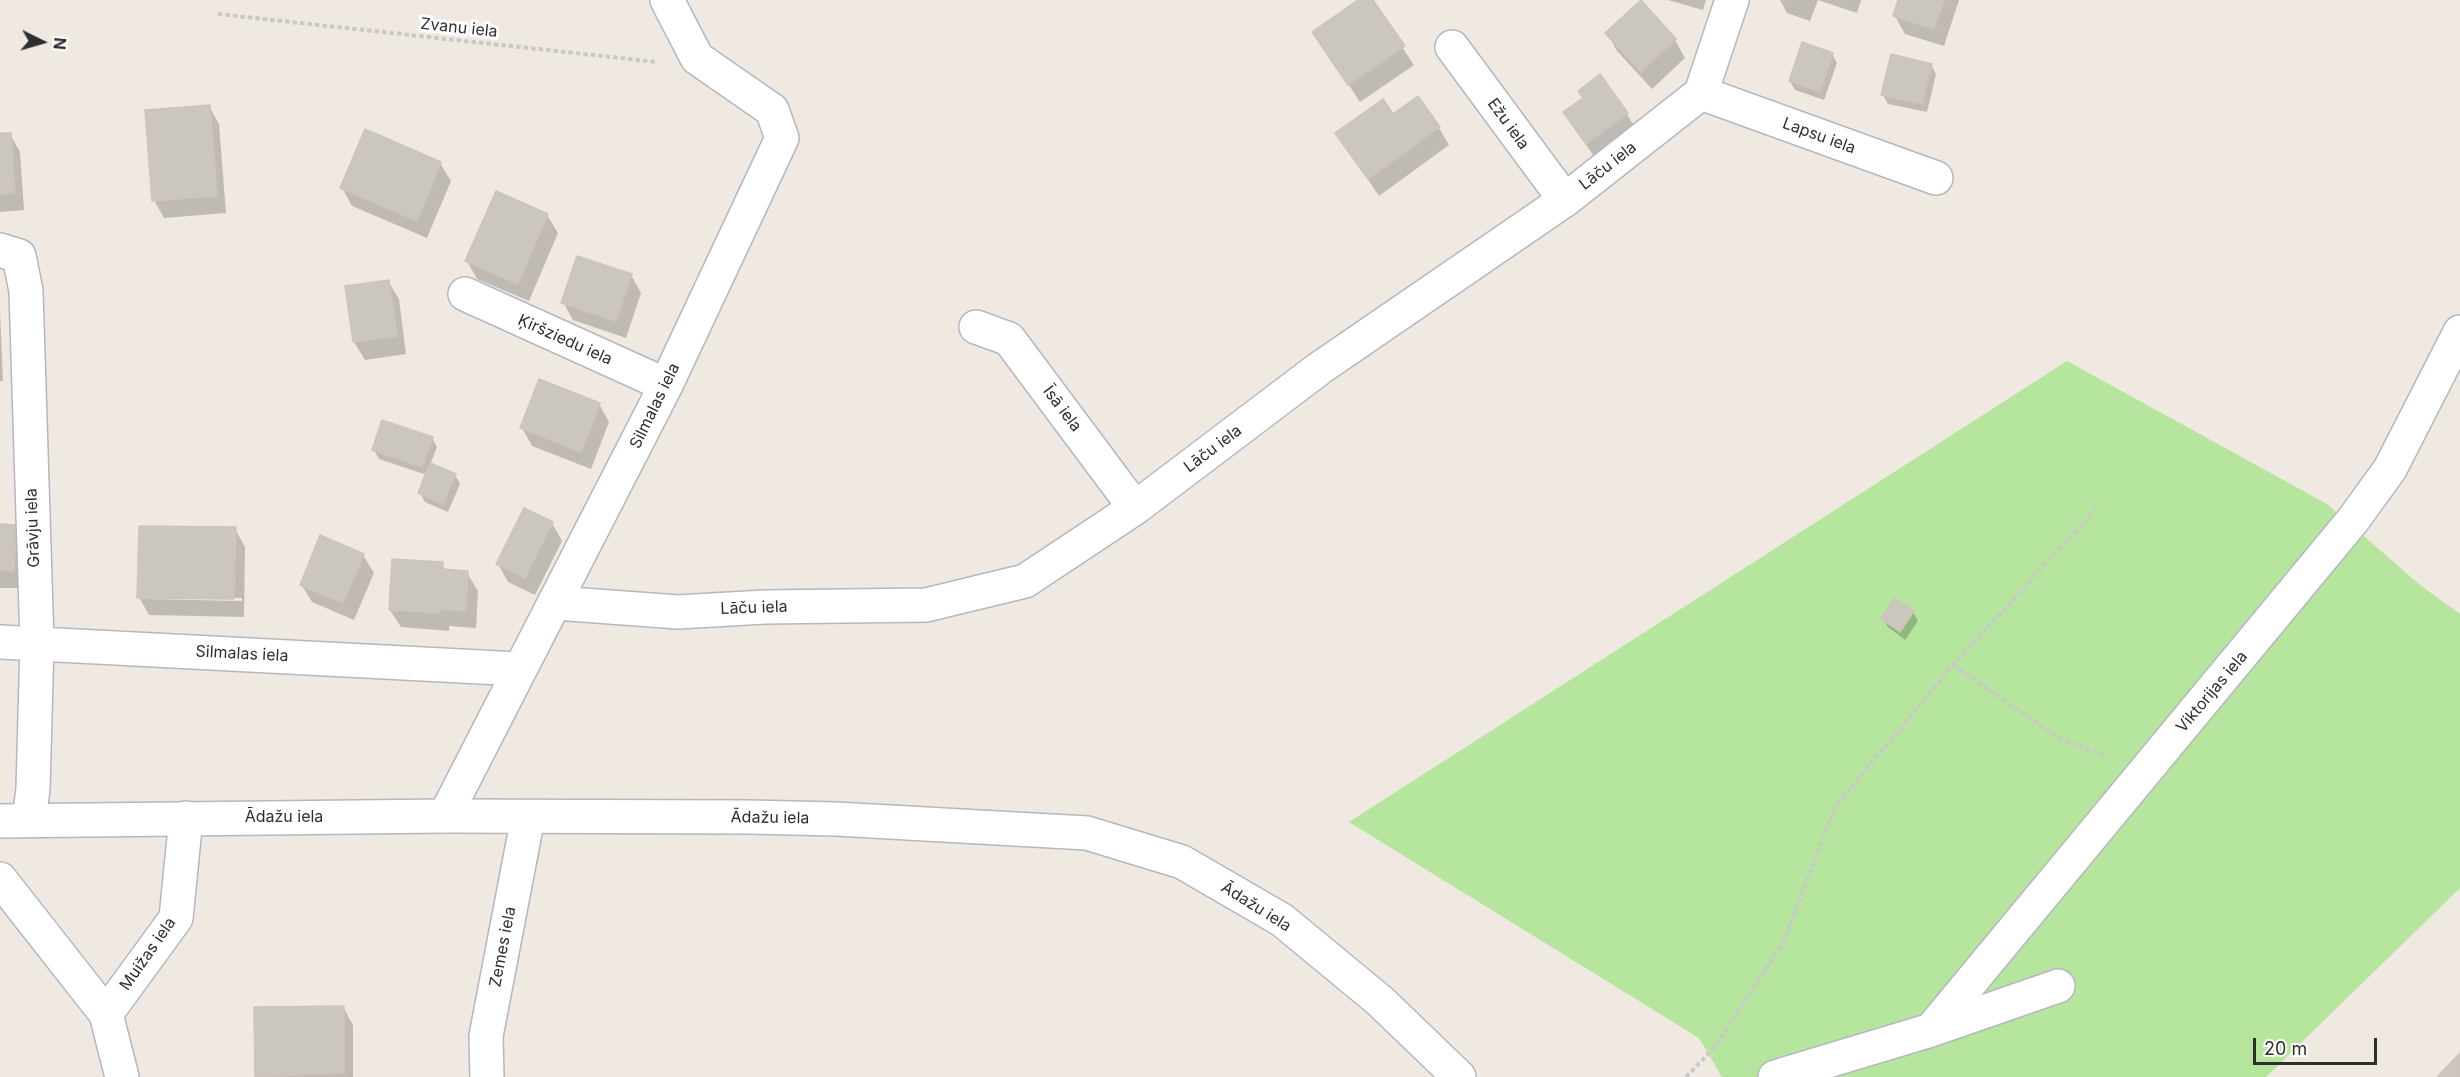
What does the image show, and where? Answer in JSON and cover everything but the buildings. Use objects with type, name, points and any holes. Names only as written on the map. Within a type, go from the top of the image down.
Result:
[{"type":"street","points":[[667,0],[697,58]]},
{"type":"street","points":[[1701,93],[1732,0]]},
{"type":"street","name":"Ežu iela","points":[[1452,47],[1565,200]]},
{"type":"street","name":"Silmalas iela","points":[[445,816],[666,385],[782,138],[772,110],[697,58]]},
{"type":"street","name":"Lapsu iela","points":[[1701,93],[1936,178]]},
{"type":"street","name":"Lāču iela","points":[[556,603],[678,612],[765,607],[926,605],[1024,581],[1136,508],[1320,368],[1565,200],[1701,93]]},
{"type":"street","name":"Grāvju iela","points":[[0,250],[19,256],[26,291],[37,643],[33,789],[14,820]]},
{"type":"street","name":"Ķiršziedu iela","points":[[465,294],[666,385]]},
{"type":"street","name":"Īsā iela","points":[[976,327],[1010,339],[1136,508]]},
{"type":"street","name":"Viktorijas iela","points":[[1931,1030],[2353,520],[2390,469],[2460,332]]},
{"type":"street","name":"Silmalas iela","points":[[0,642],[519,669]]},
{"type":"street","name":"Ādažu iela","points":[[14,820],[445,816],[836,819],[1087,833],[1182,862],[1282,920],[1380,1001],[1459,1077]]},
{"type":"street","name":"Muižas iela","points":[[106,1014],[176,918],[186,818]]},
{"type":"street","name":"Zemes iela","points":[[487,1077],[486,1036],[528,818]]},
{"type":"street","points":[[0,879],[106,1014],[123,1077]]},
{"type":"street","points":[[1775,1077],[1931,1030],[2058,986]]},
{"type":"path","name":"Zvanu iela","points":[[218,14],[658,62],[697,58]]},
{"type":"path","points":[[1686,1077],[1714,1048],[1783,943],[1835,807],[1953,665],[2096,509]]},
{"type":"path","points":[[1953,665],[2060,738],[2145,772]]},
{"type":"green space","points":[[2067,361],[2327,504],[2420,585],[2460,614],[2460,888],[2266,1077],[1722,1077],[1699,1038],[1349,822]]}]
